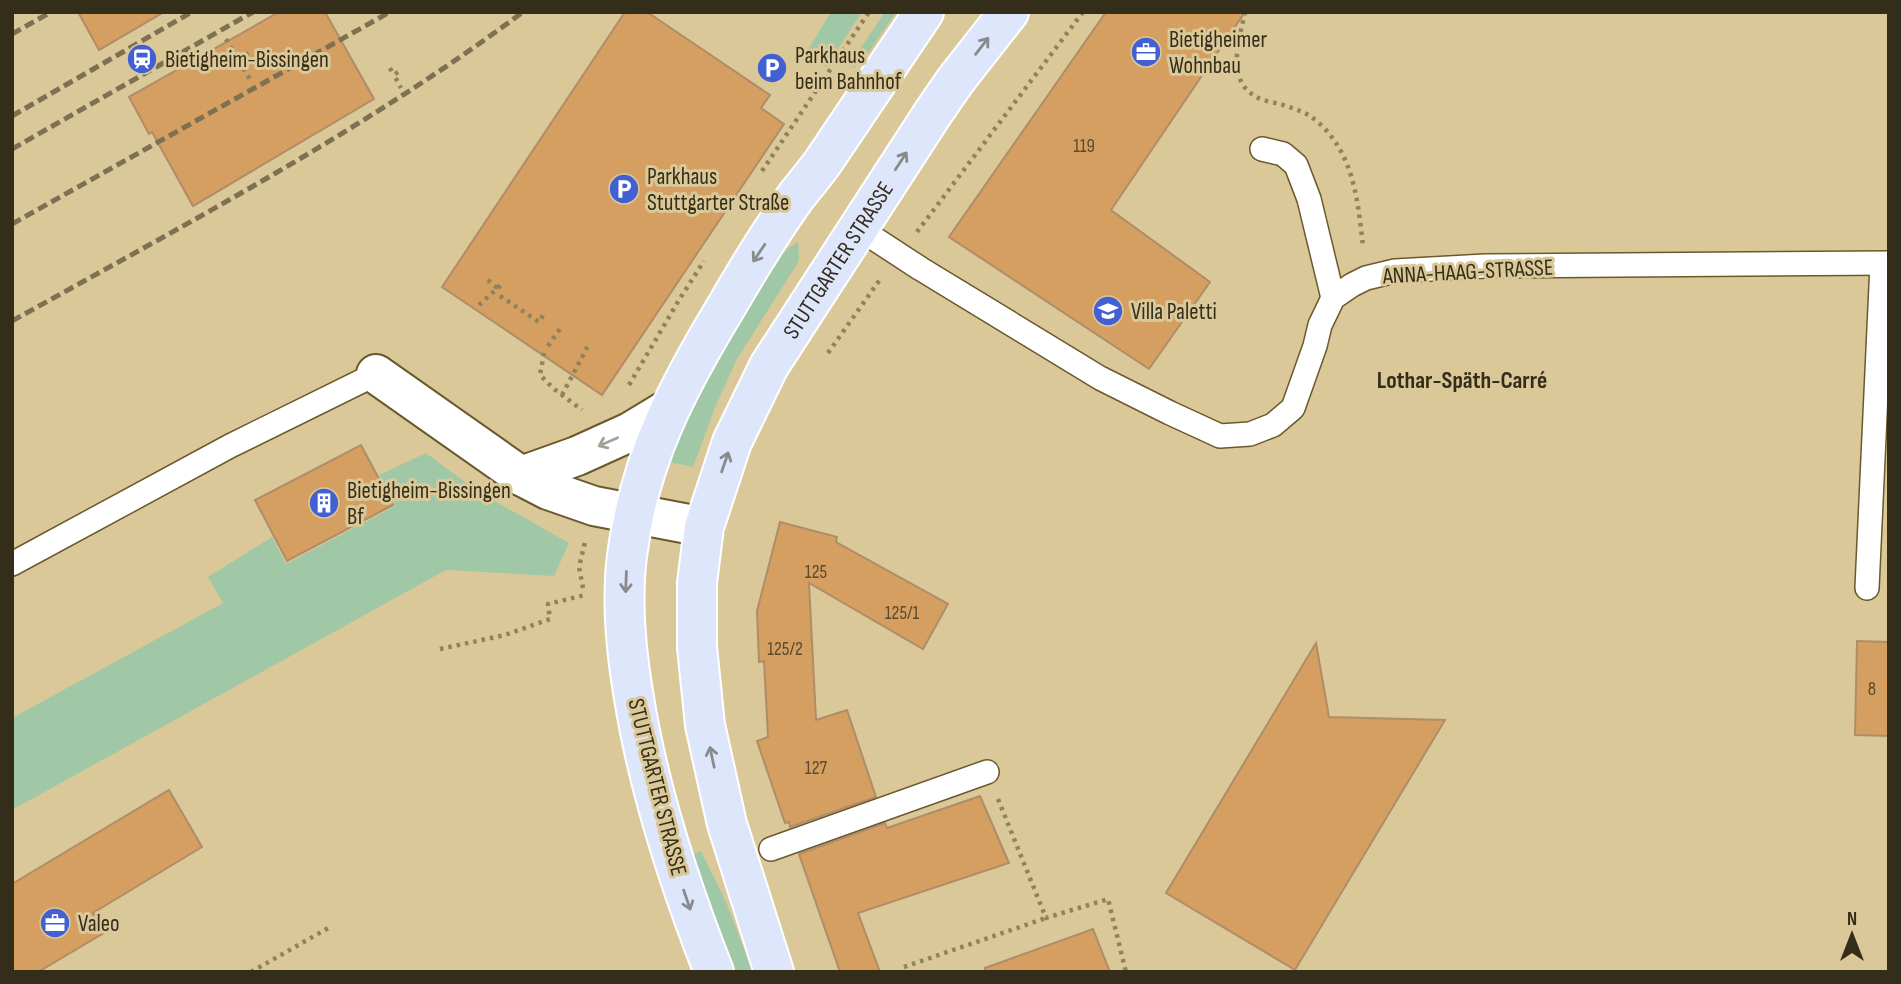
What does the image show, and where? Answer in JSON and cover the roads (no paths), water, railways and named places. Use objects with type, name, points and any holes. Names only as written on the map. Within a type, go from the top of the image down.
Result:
[{"type":"main road","name":"STUTTGARTER STRASSE","points":[[714,972],[666,838],[641,739],[627,654],[625,610],[627,558],[634,514],[646,466],[668,409],[712,329],[748,269],[924,12]]},
{"type":"main road","name":"STUTTGARTER STRASSE","points":[[774,972],[727,824],[705,724],[697,648],[697,583],[704,527],[732,442],[769,366],[955,80],[1010,12]]},
{"type":"street","points":[[376,374],[521,476],[548,490],[573,500],[704,527]]},
{"type":"street","name":"STUTTGARTER STRASSE","points":[[521,476],[577,456],[631,432],[668,409]]},
{"type":"lane","points":[[858,228],[1100,378],[1220,436],[1250,434],[1273,425],[1293,408],[1320,325],[1333,298],[1309,199],[1296,165],[1283,154],[1262,149]]},
{"type":"lane","points":[[1867,588],[1885,264]]},
{"type":"lane","name":"ANNA-HAAG-STRASSE","points":[[1333,298],[1366,278],[1395,271],[1485,266],[1885,264]]},
{"type":"lane","points":[[12,565],[230,446],[376,374]]},
{"type":"lane","points":[[771,849],[990,780]]},
{"type":"railway","points":[[12,34],[51,12]]},
{"type":"railway","points":[[12,116],[192,12]]},
{"type":"railway","points":[[12,149],[253,12]]},
{"type":"railway","points":[[12,224],[390,12]]},
{"type":"railway","points":[[12,321],[273,175],[400,97],[523,12]]},
{"type":"place","name":"Bietigheimer Wohnbau","points":[[1146,52]]},
{"type":"place","name":"Bietigheim-Bissingen","points":[[142,59]]},
{"type":"place","name":"Parkhaus beim Bahnhof","points":[[772,68]]},
{"type":"place","name":"Parkhaus Stuttgarter Straße","points":[[624,189]]},
{"type":"place","name":"Villa Paletti","points":[[1108,311]]},
{"type":"place","name":"Bietigheim-Bissingen Bf","points":[[324,503]]},
{"type":"place","name":"Valeo","points":[[55,923]]},
{"type":"district","name":"Lothar-Späth-Carré","points":[[1462,380]]}]
